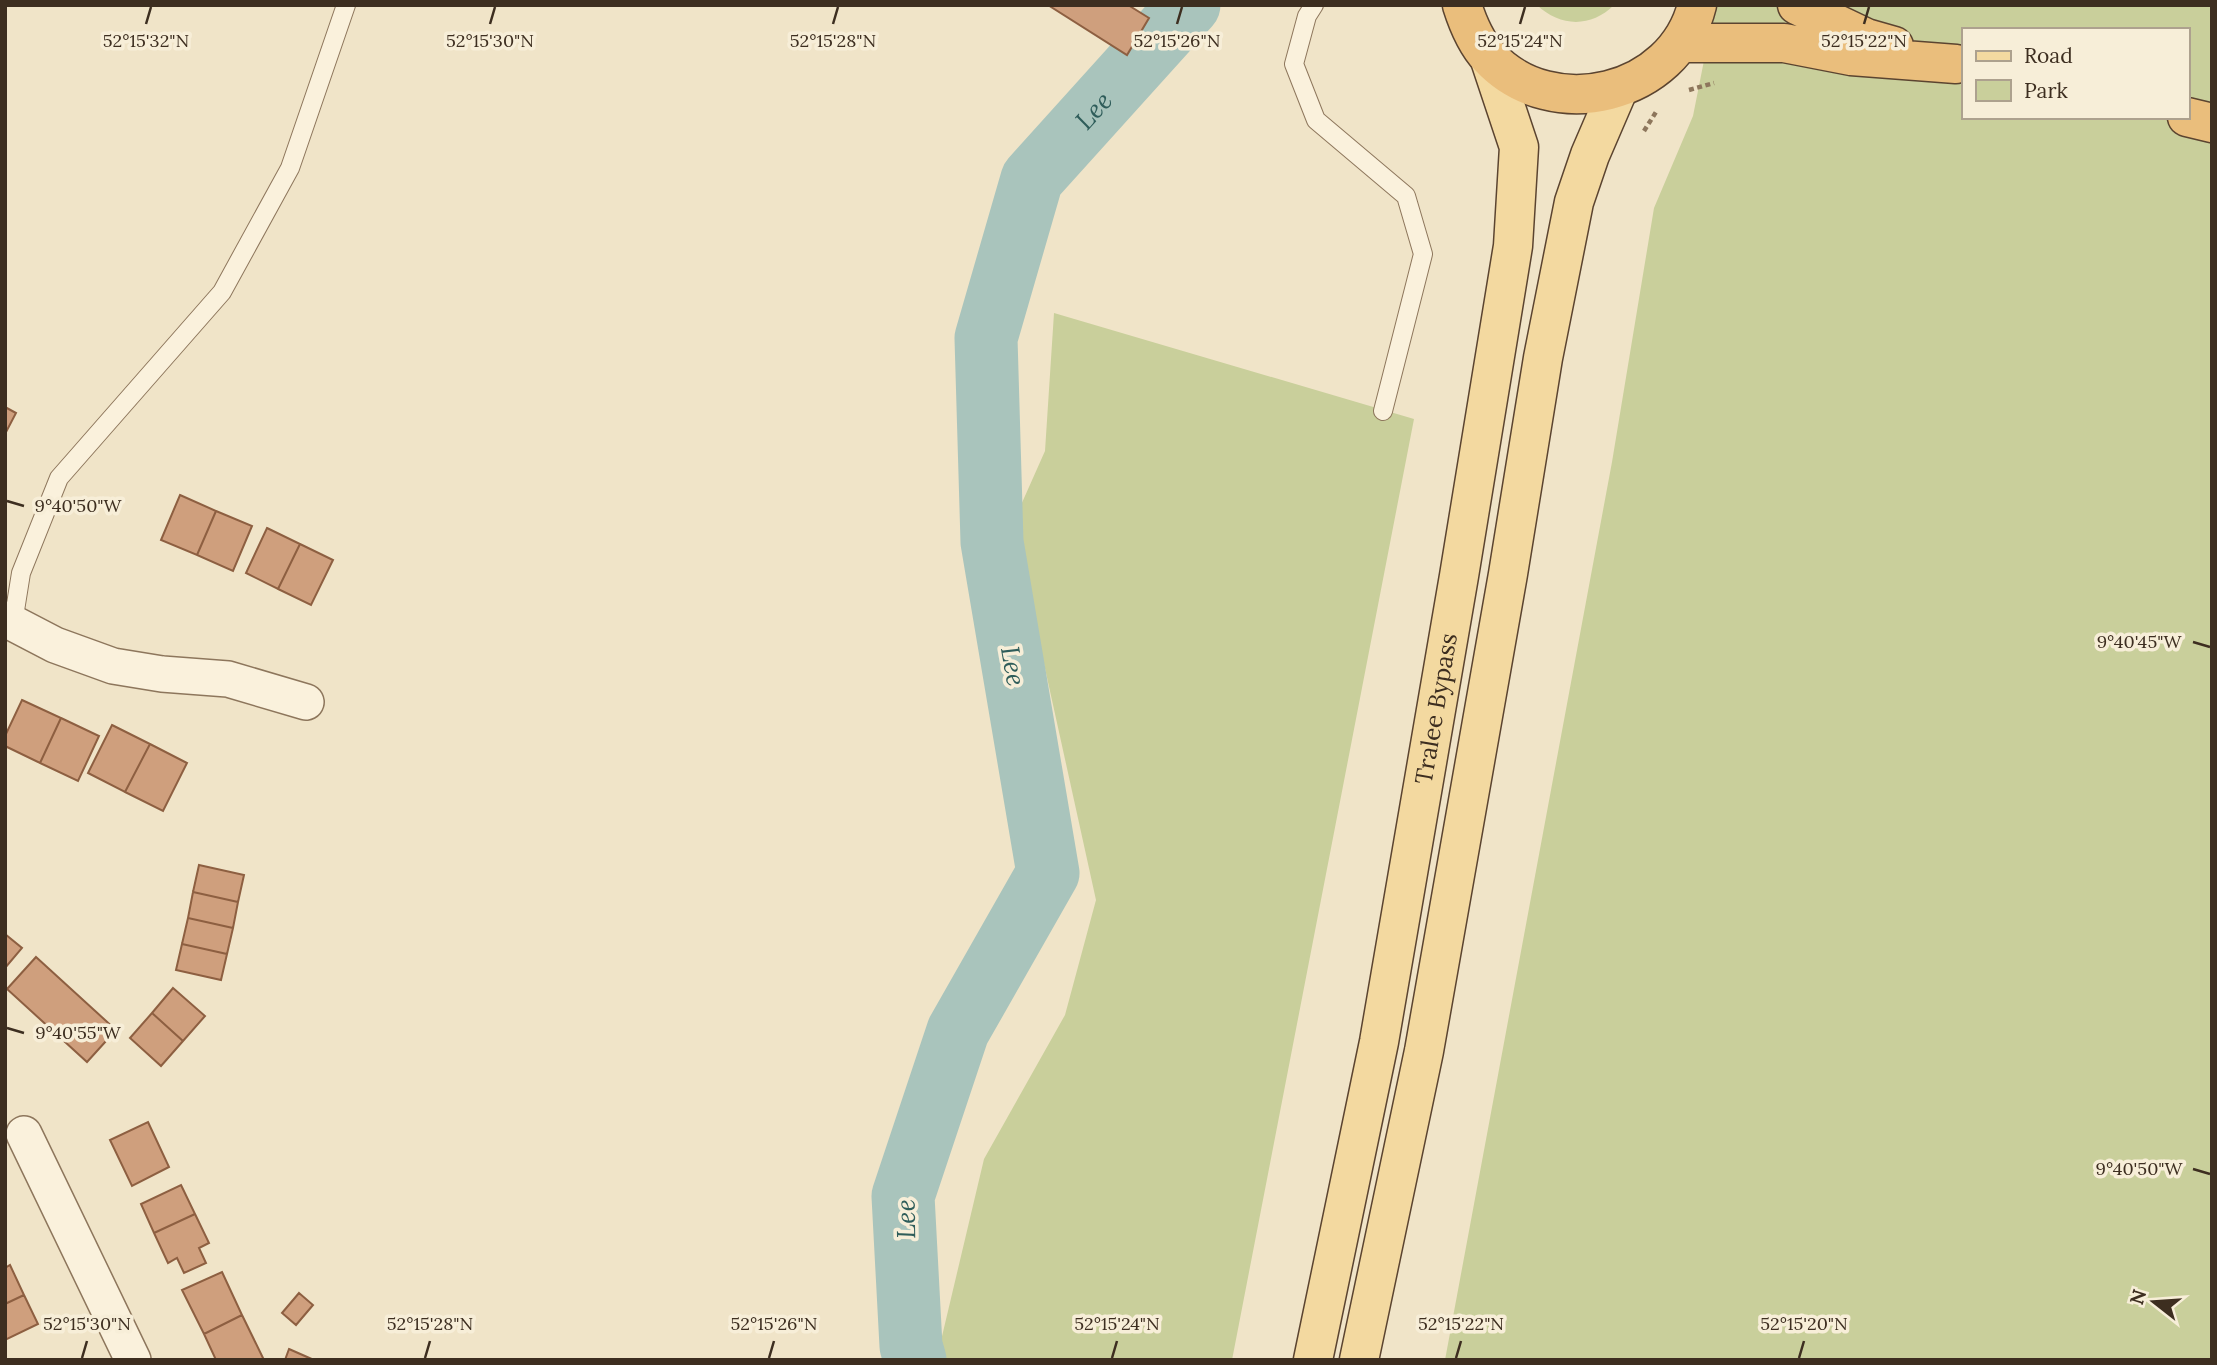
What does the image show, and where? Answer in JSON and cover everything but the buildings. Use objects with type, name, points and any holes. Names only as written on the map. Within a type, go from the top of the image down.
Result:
[{"type":"highway","points":[[1462,5],[1469,27],[1489,57],[1517,79],[1549,92],[1584,96],[1618,90],[1653,71],[1681,43],[1697,5]]},
{"type":"highway","points":[[1797,5],[1866,38],[1960,65]]},
{"type":"highway","points":[[1681,43],[1784,43],[1851,56],[1960,65]]},
{"type":"highway","points":[[2189,117],[2212,123]]},
{"type":"main road","name":"Tralee Bypass","points":[[1313,1360],[1379,1042],[1460,576],[1513,246],[1519,147],[1489,57]]},
{"type":"main road","name":"Tralee Bypass","points":[[1359,1360],[1424,1051],[1543,358],[1574,202],[1590,155],[1618,90]]},
{"type":"street","points":[[9,621],[55,645],[113,666],[162,674],[228,679],[306,702]]},
{"type":"street","points":[[24,1134],[133,1360]]},
{"type":"lane","points":[[9,621],[21,573],[59,478],[222,292],[290,168],[346,5]]},
{"type":"lane","points":[[1314,5],[1307,16],[1294,64],[1316,120],[1406,196],[1423,254],[1383,411]]},
{"type":"path","points":[[1683,92],[1722,81]]},
{"type":"path","points":[[1642,133],[1661,105]]},
{"type":"green space","points":[[1537,5],[1614,5],[1596,18],[1576,22],[1556,18]]},
{"type":"green space","points":[[1715,5],[2212,5],[2212,1360],[1445,1360],[1612,462],[1654,208],[1693,116]]},
{"type":"green space","points":[[1054,313],[1414,419],[1232,1360],[942,1360],[939,1349],[984,1159],[1065,1015],[1096,900],[1013,523],[1045,451]]},
{"type":"waterway","name":"Lee","points":[[915,1360],[911,1346],[903,1196],[958,1031],[1048,873],[992,542],[986,338],[1032,179],[1189,5]]}]
